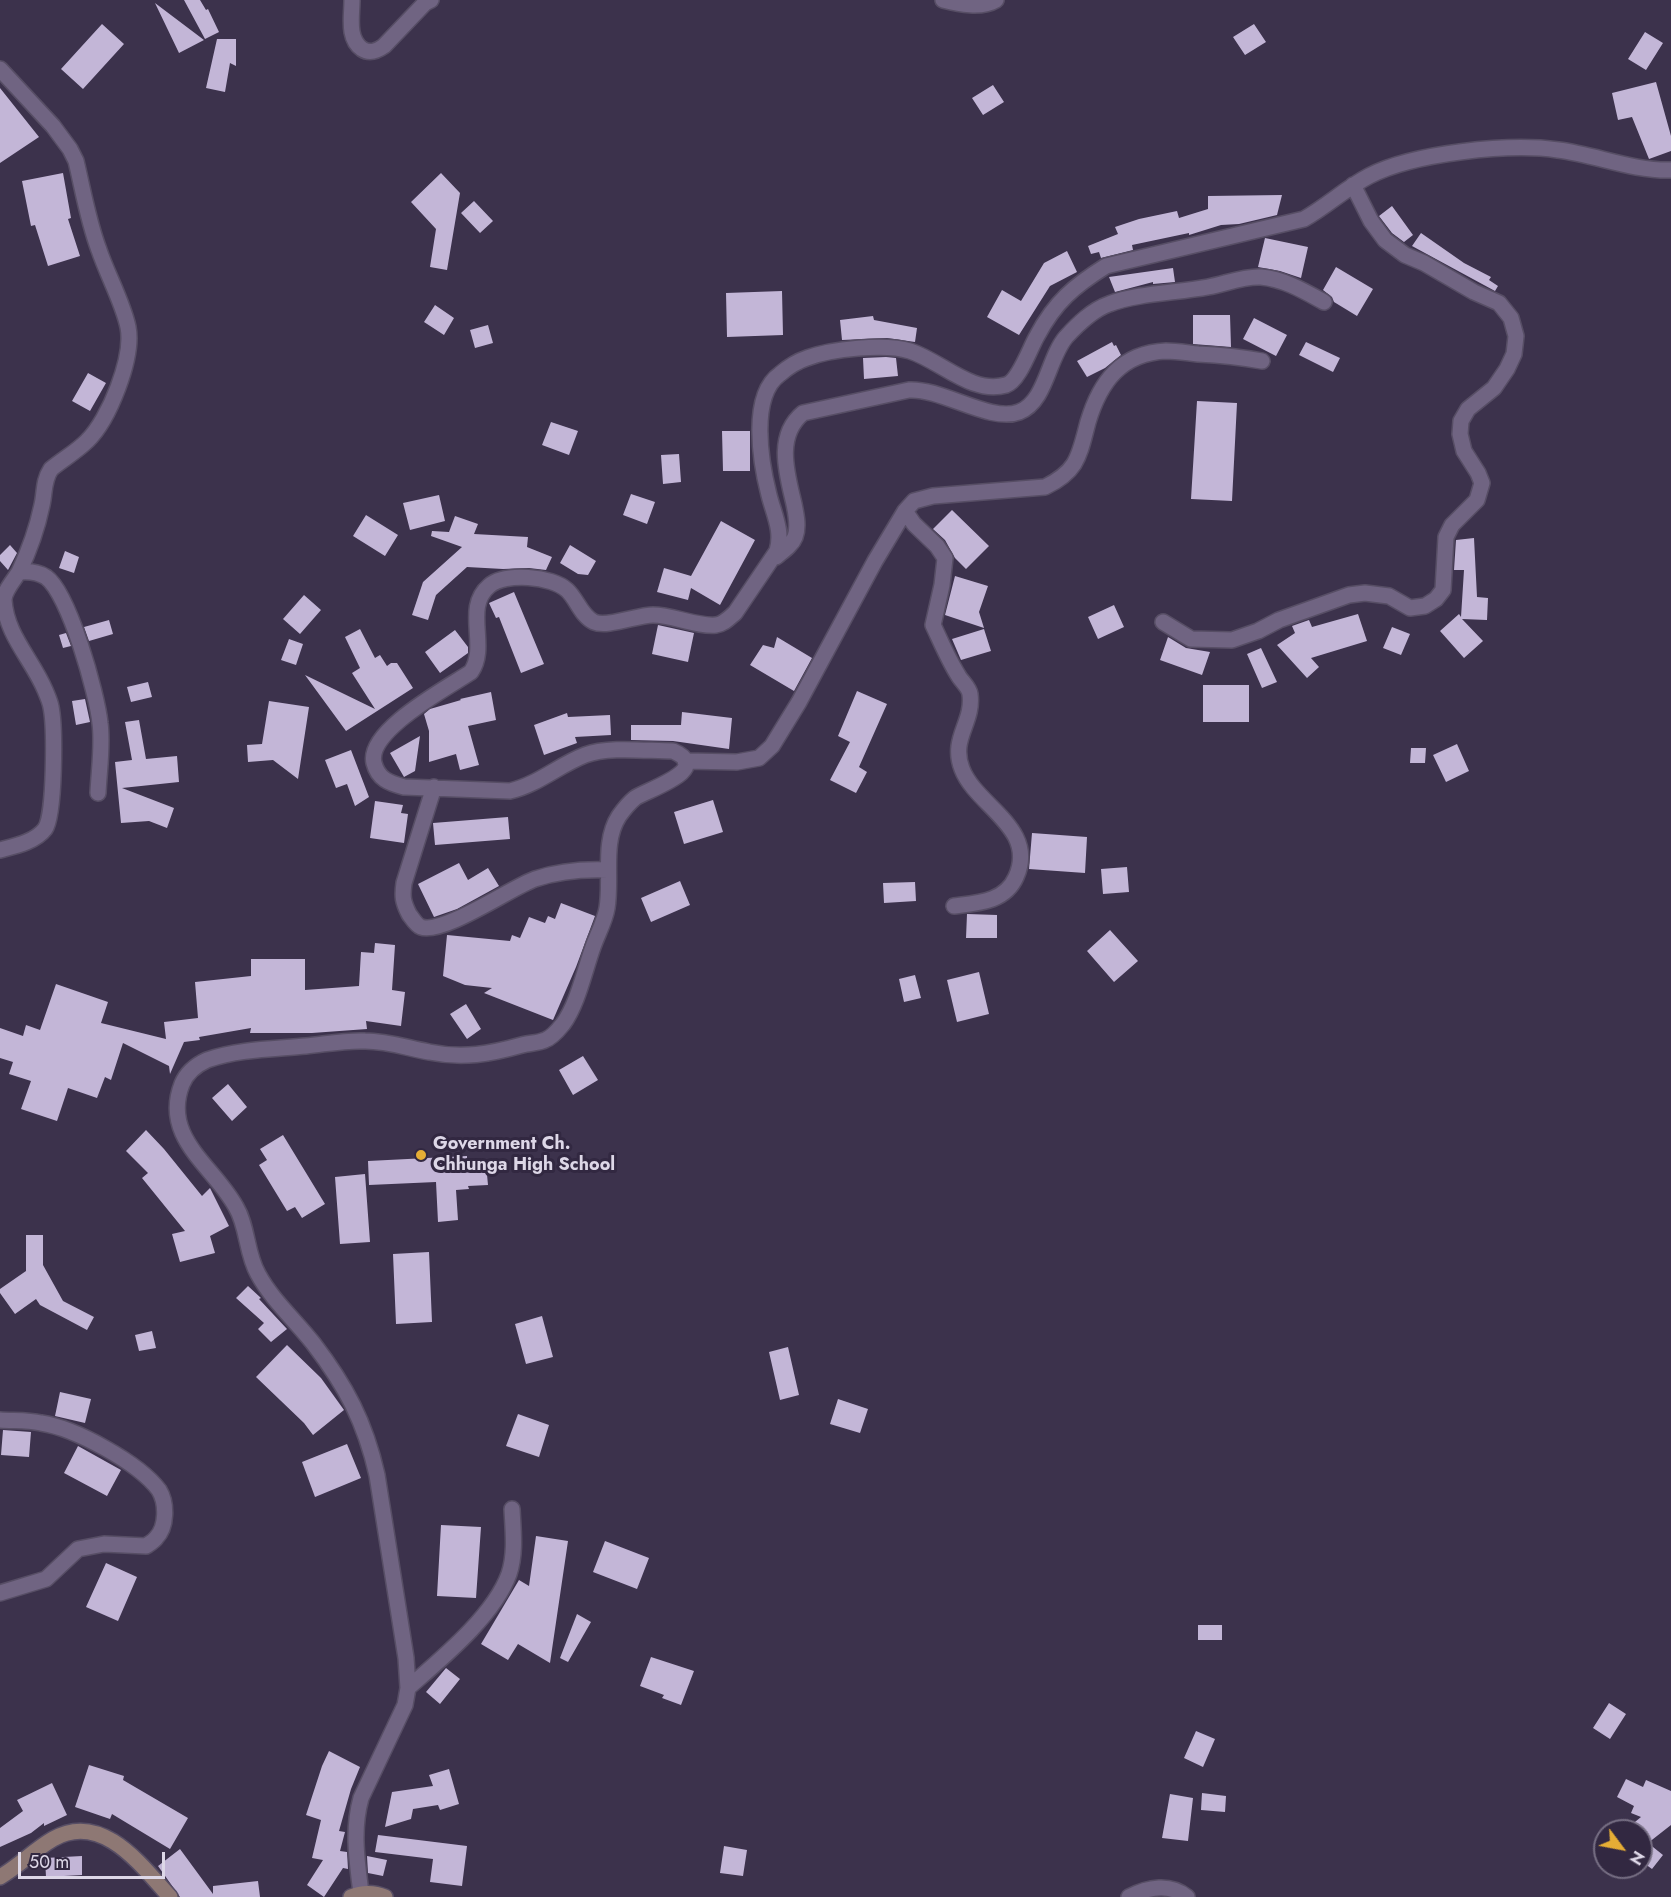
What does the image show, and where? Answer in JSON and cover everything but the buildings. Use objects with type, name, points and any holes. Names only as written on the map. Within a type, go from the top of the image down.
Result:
[{"type":"street","points":[[352,0],[351,32],[355,44],[366,51],[376,52],[425,3],[431,0]]},
{"type":"street","points":[[943,0],[961,5],[991,3],[996,0]]},
{"type":"street","points":[[0,69],[53,126],[76,161],[98,247],[124,314],[129,342],[125,367],[115,394],[89,439],[51,469],[47,476],[43,504],[31,548],[4,596],[5,614],[10,630],[45,688],[51,706],[53,724],[52,804],[45,830],[27,842],[0,850]]},
{"type":"street","points":[[772,561],[781,540],[765,479],[760,412],[765,394],[777,375],[806,358],[830,352],[886,347],[910,351],[980,385],[996,387],[1009,384],[1016,378],[1038,333],[1057,305],[1079,283],[1106,266],[1304,219],[1353,185],[1371,175],[1400,165],[1450,154],[1505,148],[1557,150],[1583,154],[1622,166],[1671,171]]},
{"type":"street","points":[[1163,622],[1191,639],[1232,640],[1349,595],[1365,593],[1389,596],[1410,608],[1425,606],[1436,599],[1443,590],[1446,537],[1452,525],[1477,500],[1482,483],[1464,451],[1460,434],[1461,421],[1468,409],[1494,388],[1507,369],[1514,354],[1516,336],[1511,318],[1499,303],[1405,255],[1385,240],[1371,221],[1353,185]]},
{"type":"street","points":[[385,1897],[378,1894],[356,1895],[356,1814],[361,1798],[405,1705],[408,1688],[371,1447],[362,1420],[348,1393],[314,1345],[268,1291],[257,1272],[249,1253],[242,1217],[234,1203],[185,1139],[178,1122],[177,1102],[182,1083],[190,1070],[205,1061],[241,1052],[363,1040],[387,1041],[430,1052],[455,1055],[482,1054],[504,1052],[524,1044],[546,1040],[562,1025],[585,971],[607,909],[612,833],[617,818],[636,797],[681,774],[685,761],[682,755],[673,751],[608,750],[586,754],[521,789],[510,791],[404,787],[382,779],[376,770],[373,758],[380,739],[398,721],[471,672],[478,656],[477,604],[490,584],[501,580],[528,577],[550,581],[567,590],[593,622],[602,623],[650,615],[717,625],[726,622],[772,561],[795,536],[796,516],[785,455],[788,432],[792,424],[803,413],[922,389],[967,406],[1015,414],[1031,406],[1050,364],[1065,339],[1084,320],[1108,305],[1122,300],[1198,289],[1258,277],[1282,281],[1324,302]]},
{"type":"street","points":[[685,761],[737,762],[759,758],[772,746],[791,718],[875,561],[904,511],[914,501],[933,496],[1045,487],[1059,480],[1072,469],[1081,450],[1096,399],[1108,378],[1136,357],[1166,351],[1233,355],[1262,361]]},
{"type":"street","points":[[904,511],[937,546],[945,558],[942,585],[933,625],[958,675],[970,692],[969,715],[957,752],[962,771],[972,788],[987,801],[1014,832],[1019,845],[1018,874],[1011,888],[985,902],[954,906]]},
{"type":"street","points":[[19,572],[34,573],[46,578],[57,589],[66,604],[90,672],[100,724],[98,793]]},
{"type":"street","points":[[434,787],[401,899],[412,920],[422,927],[436,927],[486,906],[535,879],[579,869],[608,870]]},
{"type":"street","points":[[0,1420],[42,1423],[76,1434],[111,1452],[140,1471],[160,1492],[165,1506],[163,1524],[158,1537],[146,1546],[104,1544],[78,1549],[46,1579],[0,1593]]},
{"type":"street","points":[[408,1688],[474,1626],[494,1601],[509,1574],[514,1549],[512,1509]]},
{"type":"street","points":[[0,1877],[56,1837],[79,1832],[99,1834],[118,1843],[141,1864],[170,1897]]},
{"type":"street","points":[[1129,1897],[1139,1892],[1162,1887],[1178,1890],[1187,1897]]},
{"type":"place","name":"Government Ch. Chhunga High School","points":[[421,1155]]}]
